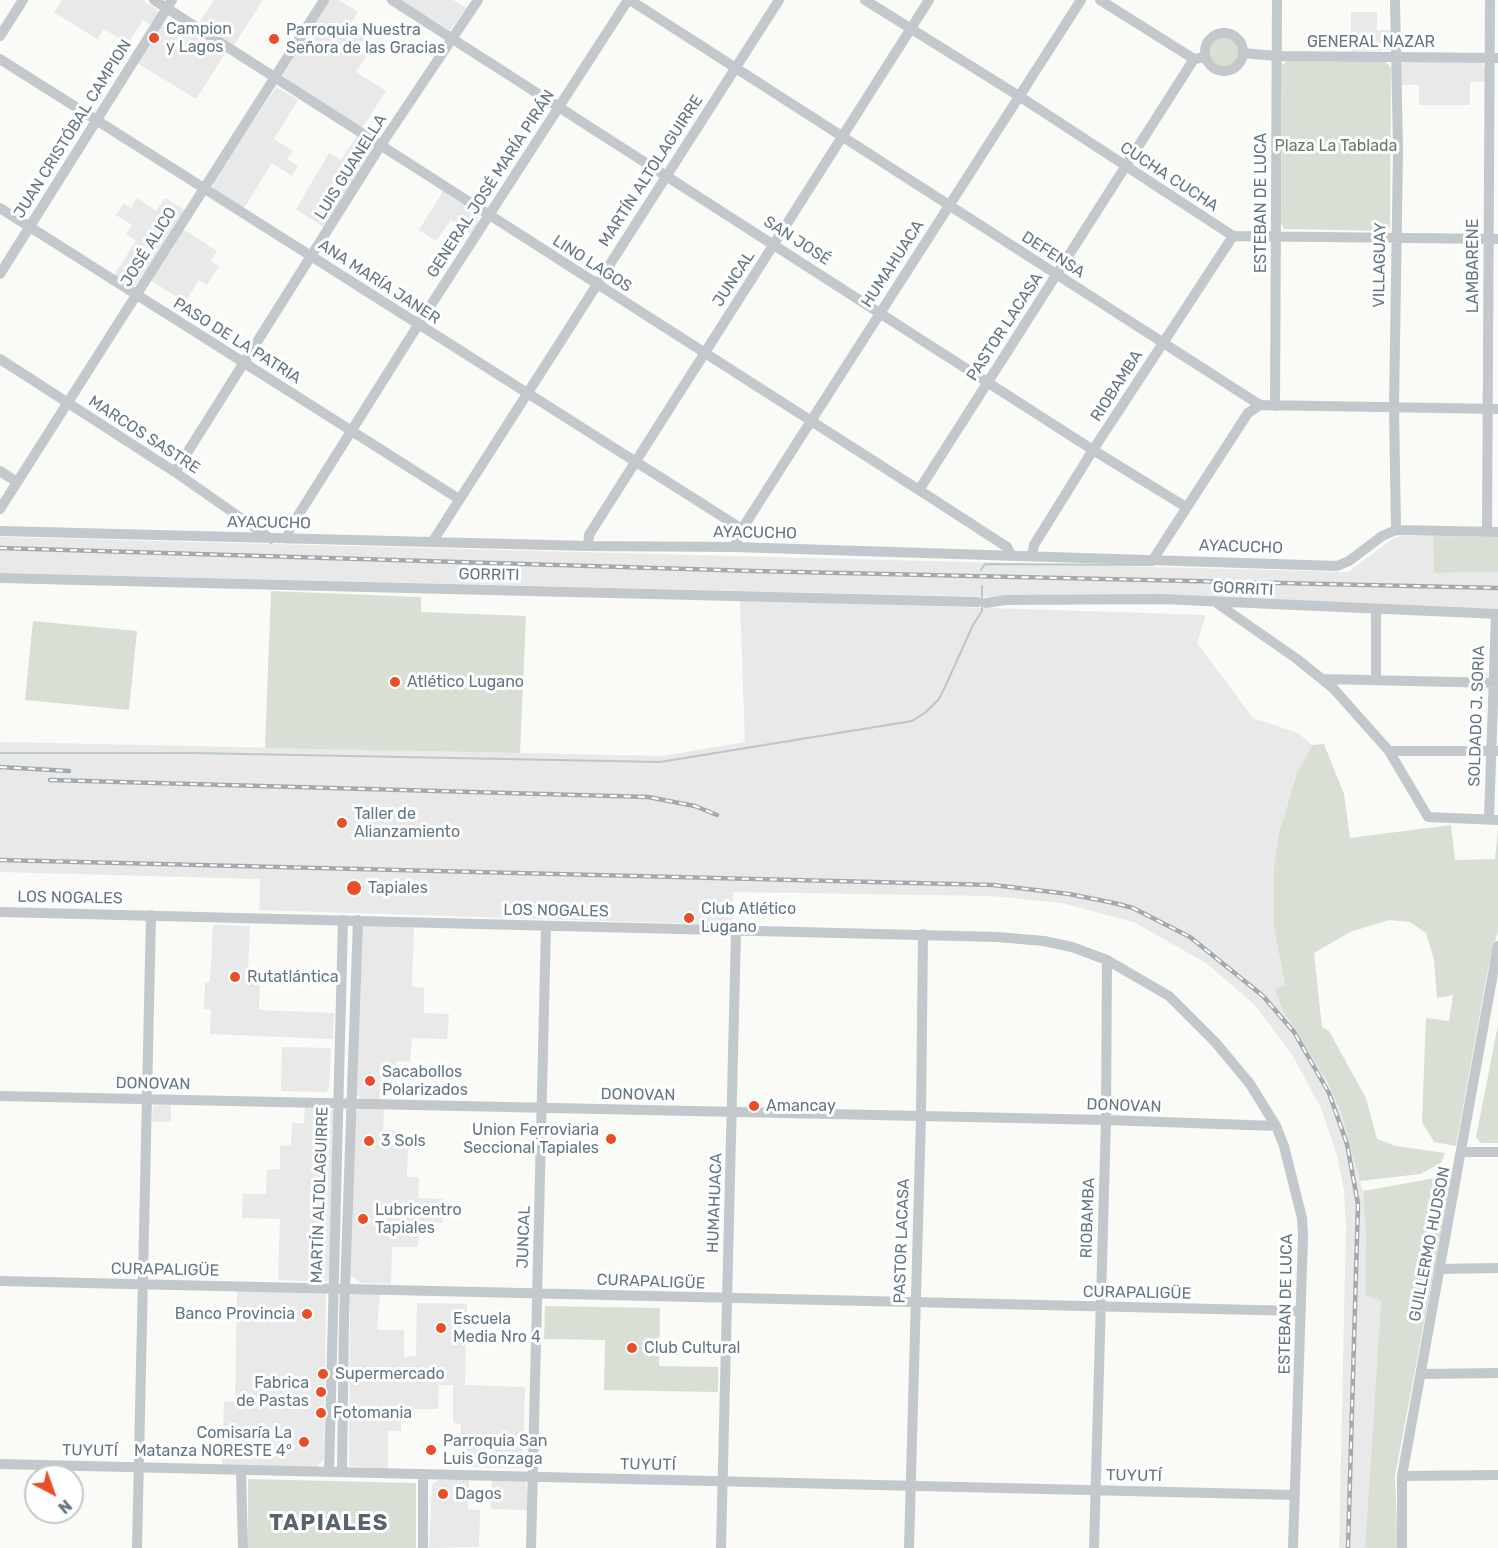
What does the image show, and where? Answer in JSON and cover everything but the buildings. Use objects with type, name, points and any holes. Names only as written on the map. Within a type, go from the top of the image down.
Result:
[{"type":"street","points":[[0,36],[23,0]]},
{"type":"street","name":"LINO LAGOS","points":[[154,0],[170,4],[275,77],[1007,547],[1011,555]]},
{"type":"street","name":"JOSÉ ALICO","points":[[0,509],[324,0]]},
{"type":"street","name":"SAN JOSÉ","points":[[392,0],[667,174],[1093,450],[1186,507]]},
{"type":"street","name":"LUIS GUANELLA","points":[[175,472],[381,145],[478,0]]},
{"type":"street","name":"DEFENSA","points":[[629,0],[1260,405],[1493,409]]},
{"type":"street","name":"GENERAL JOSÉ MARÍA PIRÁN","points":[[288,539],[289,530],[418,325],[629,0]]},
{"type":"street","name":"MARTÍN ALTOLAGUIRRE","points":[[433,541],[779,0]]},
{"type":"street","name":"CUCHA CUCHA","points":[[865,0],[1019,96],[1233,236]]},
{"type":"street","name":"JUNCAL","points":[[588,546],[589,535],[703,352],[775,244],[929,0]]},
{"type":"street","name":"HUMAHUACA","points":[[734,547],[742,529],[810,421],[1081,0]]},
{"type":"street","points":[[1100,0],[1194,59],[1206,57]]},
{"type":"street","name":"ESTEBAN DE LUCA","points":[[1275,406],[1277,0]]},
{"type":"street","name":"VILLAGUAY","points":[[1395,0],[1394,56],[1398,150],[1394,407],[1396,530]]},
{"type":"street","name":"LAMBARENE","points":[[1490,0],[1494,58],[1493,532]]},
{"type":"street","name":"JUAN CRISTÓBAL CAMPION","points":[[0,274],[95,119],[170,4]]},
{"type":"street","points":[[1220,34],[1237,38],[1243,53],[1237,66],[1225,71],[1213,68],[1206,57],[1206,45],[1220,34]]},
{"type":"street","name":"GENERAL NAZAR","points":[[1243,53],[1277,56],[1494,58]]},
{"type":"street","name":"ANA MARÍA JANER","points":[[0,59],[742,529]]},
{"type":"street","name":"PASTOR LACASA","points":[[919,490],[1194,59]]},
{"type":"street","name":"PASO DE LA PATRIA","points":[[0,208],[459,499]]},
{"type":"street","points":[[1233,236],[1493,239]]},
{"type":"street","name":"RIOBAMBA","points":[[1032,555],[1034,545],[1093,450],[1233,236]]},
{"type":"street","name":"MARCOS SASTRE","points":[[0,359],[175,472],[271,539]]},
{"type":"street","points":[[1154,558],[1248,413],[1260,405]]},
{"type":"street","points":[[0,471],[17,482]]},
{"type":"street","points":[[1396,530],[1493,532]]},
{"type":"street","name":"AYACUCHO","points":[[0,531],[588,546],[734,547],[1154,558],[1337,566],[1349,561],[1382,537],[1396,530]]},
{"type":"street","name":"GORRITI","points":[[0,578],[982,602],[1161,600],[1376,611],[1497,614]]},
{"type":"street","points":[[1217,603],[1323,679],[1389,751],[1424,814],[1431,819],[1494,820]]},
{"type":"street","points":[[1376,611],[1376,680]]},
{"type":"street","name":"SOLDADO J. SORIA","points":[[1494,820],[1497,614]]},
{"type":"street","points":[[1323,679],[1496,683]]},
{"type":"street","points":[[1389,751],[1494,751]]},
{"type":"street","name":"LOS NOGALES","points":[[0,912],[923,934],[1044,941],[1072,947],[1107,960]]},
{"type":"street","points":[[137,1548],[151,915]]},
{"type":"street","name":"MARTÍN ALTOLAGUIRRE","points":[[329,1472],[343,920]]},
{"type":"street","name":"MARTÍN ALTOLAGUIRRE","points":[[342,1472],[345,1288],[358,920]]},
{"type":"street","name":"JUNCAL","points":[[531,1548],[546,926]]},
{"type":"street","name":"HUMAHUACA","points":[[721,1548],[736,931]]},
{"type":"street","name":"PASTOR LACASA","points":[[909,1548],[921,1116],[923,934]]},
{"type":"street","name":"GUILLERMO HUDSON","points":[[1402,1548],[1402,1476],[1462,1152],[1490,978],[1498,946]]},
{"type":"street","name":"ESTEBAN DE LUCA","points":[[1107,960],[1162,990],[1232,1060],[1276,1126],[1284,1146],[1302,1218],[1293,1548]]},
{"type":"street","name":"RIOBAMBA","points":[[1094,1548],[1106,1120],[1107,960]]},
{"type":"street","name":"DONOVAN","points":[[0,1096],[733,1111],[1276,1126]]},
{"type":"street","points":[[1462,1152],[1498,1152]]},
{"type":"street","points":[[1439,1269],[1498,1268]]},
{"type":"street","name":"CURAPALIGÜE","points":[[0,1281],[915,1304],[1301,1311]]},
{"type":"street","points":[[1421,1374],[1498,1373]]},
{"type":"street","name":"TUYUTÍ","points":[[0,1464],[1295,1495]]},
{"type":"street","points":[[242,1471],[243,1548]]},
{"type":"street","points":[[423,1474],[423,1548]]},
{"type":"street","points":[[1402,1476],[1498,1475]]},
{"type":"shaded area","points":[[62,0],[142,0],[156,9],[159,14],[152,26],[143,20],[128,44],[104,29],[97,39],[54,12]]},
{"type":"shaded area","points":[[214,0],[263,0],[234,45],[199,23]]},
{"type":"shaded area","points":[[329,0],[339,0],[358,12],[349,27],[365,37],[359,47],[368,53],[356,72],[386,91],[362,128],[283,75]]},
{"type":"shaded area","points":[[400,0],[453,0],[467,8],[450,30]]},
{"type":"shaded area","points":[[1351,12],[1377,12],[1377,30],[1392,30],[1391,50],[1351,52]]},
{"type":"shaded area","points":[[167,19],[174,20],[226,52],[196,99],[137,63]]},
{"type":"shaded area","points":[[1405,61],[1480,62],[1485,67],[1485,82],[1470,82],[1470,105],[1419,105],[1419,85],[1400,85],[1401,64]]},
{"type":"shaded area","points":[[276,87],[298,100],[274,139],[293,151],[287,159],[298,166],[292,176],[272,163],[244,208],[213,189],[213,182]]},
{"type":"shaded area","points":[[357,136],[373,149],[325,228],[296,209],[329,153],[341,160]]},
{"type":"shaded area","points":[[443,191],[478,214],[478,222],[471,234],[451,220],[436,241],[419,230]]},
{"type":"shaded area","points":[[137,198],[156,211],[165,198],[186,211],[134,287],[114,275],[136,241],[126,234],[132,225],[116,215],[124,203],[131,208]]},
{"type":"shaded area","points":[[183,229],[217,251],[211,261],[219,266],[207,285],[199,280],[185,302],[150,280]]},
{"type":"shaded area","points":[[1433,536],[1434,573],[1498,572],[1498,609],[0,573],[0,537],[1348,572],[1394,538]]},
{"type":"shaded area","points":[[740,600],[1206,615],[1197,643],[1253,718],[1298,733],[1312,745],[1297,773],[1278,836],[1274,867],[1274,928],[1285,986],[1310,1051],[1341,1113],[1353,1153],[1363,1191],[1366,1242],[1381,1300],[1365,1547],[1369,1548],[1339,1548],[1346,1226],[1344,1190],[1337,1155],[1321,1108],[1291,1053],[1254,1004],[1206,963],[1134,922],[1061,903],[992,896],[733,892],[732,925],[259,910],[260,879],[0,872],[0,742],[663,756],[745,742]]},
{"type":"shaded area","points":[[414,924],[412,987],[424,988],[424,1013],[449,1014],[447,1039],[412,1038],[410,1062],[396,1061],[395,1074],[381,1074],[380,1100],[361,1099],[357,1095],[361,926]]},
{"type":"shaded area","name":"Rutatlántica","points":[[213,925],[250,926],[248,971],[260,972],[259,1010],[334,1013],[333,1039],[210,1034],[211,1009],[204,1009],[205,983],[210,982]]},
{"type":"shaded area","points":[[282,1047],[331,1048],[329,1088],[326,1092],[281,1091]]},
{"type":"shaded area","points":[[171,1103],[171,1122],[152,1122],[153,1106]]},
{"type":"shaded area","points":[[384,1106],[383,1130],[397,1131],[396,1147],[408,1147],[407,1177],[419,1177],[418,1198],[443,1199],[443,1223],[419,1223],[418,1247],[392,1247],[391,1284],[361,1283],[351,1275],[355,1113],[359,1108]]},
{"type":"shaded area","points":[[305,1107],[333,1110],[330,1279],[326,1282],[278,1280],[280,1219],[242,1218],[243,1194],[266,1194],[267,1170],[280,1169],[280,1146],[291,1145],[292,1123],[304,1123]]},
{"type":"shaded area","points":[[237,1289],[326,1293],[324,1459],[315,1468],[222,1465],[224,1402],[235,1401]]},
{"type":"shaded area","points":[[380,1292],[377,1330],[404,1330],[404,1357],[416,1356],[417,1303],[467,1304],[465,1385],[525,1387],[523,1468],[460,1467],[461,1424],[453,1423],[453,1385],[439,1385],[438,1409],[414,1409],[413,1419],[401,1419],[401,1431],[388,1431],[388,1469],[349,1466],[350,1297],[355,1293]]},
{"type":"shaded area","points":[[438,1480],[469,1480],[468,1509],[480,1510],[479,1547],[429,1548],[432,1485]]},
{"type":"shaded area","points":[[492,1480],[526,1481],[528,1510],[491,1509]]},
{"type":"green space","points":[[1225,37],[1236,41],[1240,52],[1236,63],[1225,67],[1214,63],[1210,52],[1214,41]]},
{"type":"green space","name":"Plaza La Tablada","points":[[1289,59],[1383,61],[1391,69],[1390,226],[1388,231],[1284,229],[1281,223],[1282,65]]},
{"type":"green space","points":[[1433,536],[1498,537],[1498,572],[1434,573]]},
{"type":"green space","name":"Atlético Lugano","points":[[271,591],[421,597],[421,612],[526,616],[520,753],[265,748]]},
{"type":"green space","points":[[33,621],[137,631],[129,710],[25,700]]},
{"type":"green space","points":[[1324,744],[1344,794],[1350,838],[1451,825],[1455,860],[1495,859],[1498,830],[1498,931],[1488,969],[1456,1146],[1434,1142],[1422,1122],[1426,1018],[1449,1021],[1453,995],[1437,998],[1434,960],[1426,933],[1410,922],[1389,920],[1350,932],[1314,953],[1322,1027],[1329,1031],[1366,1098],[1377,1139],[1396,1146],[1445,1153],[1441,1163],[1420,1174],[1360,1181],[1341,1113],[1327,1082],[1283,1011],[1275,990],[1285,985],[1274,928],[1274,867],[1278,836],[1297,773],[1312,745]]},
{"type":"green space","points":[[1498,1025],[1498,1143],[1481,1143],[1476,1137]]},
{"type":"green space","points":[[1452,1175],[1395,1476],[1398,1548],[1369,1548],[1365,1547],[1381,1301],[1365,1295],[1366,1242],[1363,1191]]},
{"type":"green space","name":"Club Cultural","points":[[545,1306],[660,1308],[659,1366],[718,1367],[718,1392],[604,1390],[605,1340],[544,1339]]},
{"type":"green space","points":[[248,1479],[416,1483],[416,1548],[248,1548]]},
{"type":"waterway","points":[[981,570],[985,564],[1153,565]]},
{"type":"waterway","points":[[0,753],[194,753],[660,762],[912,721],[926,712],[939,699],[973,625],[982,611],[982,586]]},
{"type":"railway","points":[[0,548],[753,571],[1498,588]]},
{"type":"railway","points":[[0,767],[69,771]]},
{"type":"railway","points":[[50,780],[648,797],[695,806],[717,815]]},
{"type":"railway","points":[[0,860],[993,885],[1069,894],[1133,908],[1190,937],[1263,996],[1294,1032],[1329,1093],[1347,1144],[1358,1204],[1348,1548]]},
{"type":"place","name":"Campion y Lagos","points":[[154,38]]},
{"type":"place","name":"Parroquia Nuestra Señora de las Gracias","points":[[274,39]]},
{"type":"place","name":"Atlético Lugano","points":[[395,682]]},
{"type":"place","name":"Taller de Alianzamiento","points":[[342,823]]},
{"type":"place","name":"Tapiales","points":[[354,888]]},
{"type":"place","name":"Club Atlético Lugano","points":[[689,918]]},
{"type":"place","name":"Rutatlántica","points":[[235,977]]},
{"type":"place","name":"Sacabollos Polarizados","points":[[370,1081]]},
{"type":"place","name":"Amancay","points":[[754,1106]]},
{"type":"place","name":"Union Ferroviaria Seccional Tapiales","points":[[611,1139]]},
{"type":"place","name":"3 Sols","points":[[369,1141]]},
{"type":"place","name":"Lubricentro Tapiales","points":[[363,1219]]},
{"type":"place","name":"Banco Provincia","points":[[307,1314]]},
{"type":"place","name":"Escuela Media Nro 4","points":[[441,1328]]},
{"type":"place","name":"Club Cultural","points":[[632,1348]]},
{"type":"place","name":"Supermercado","points":[[323,1374]]},
{"type":"place","name":"Fabrica de Pastas","points":[[321,1392]]},
{"type":"place","name":"Fotomania","points":[[321,1413]]},
{"type":"place","name":"Comisaría La Matanza NORESTE 4°","points":[[304,1442]]},
{"type":"place","name":"Parroquia San Luis Gonzaga","points":[[431,1450]]},
{"type":"place","name":"Dagos","points":[[443,1494]]},
{"type":"district","name":"TAPIALES","points":[[329,1524]]}]
